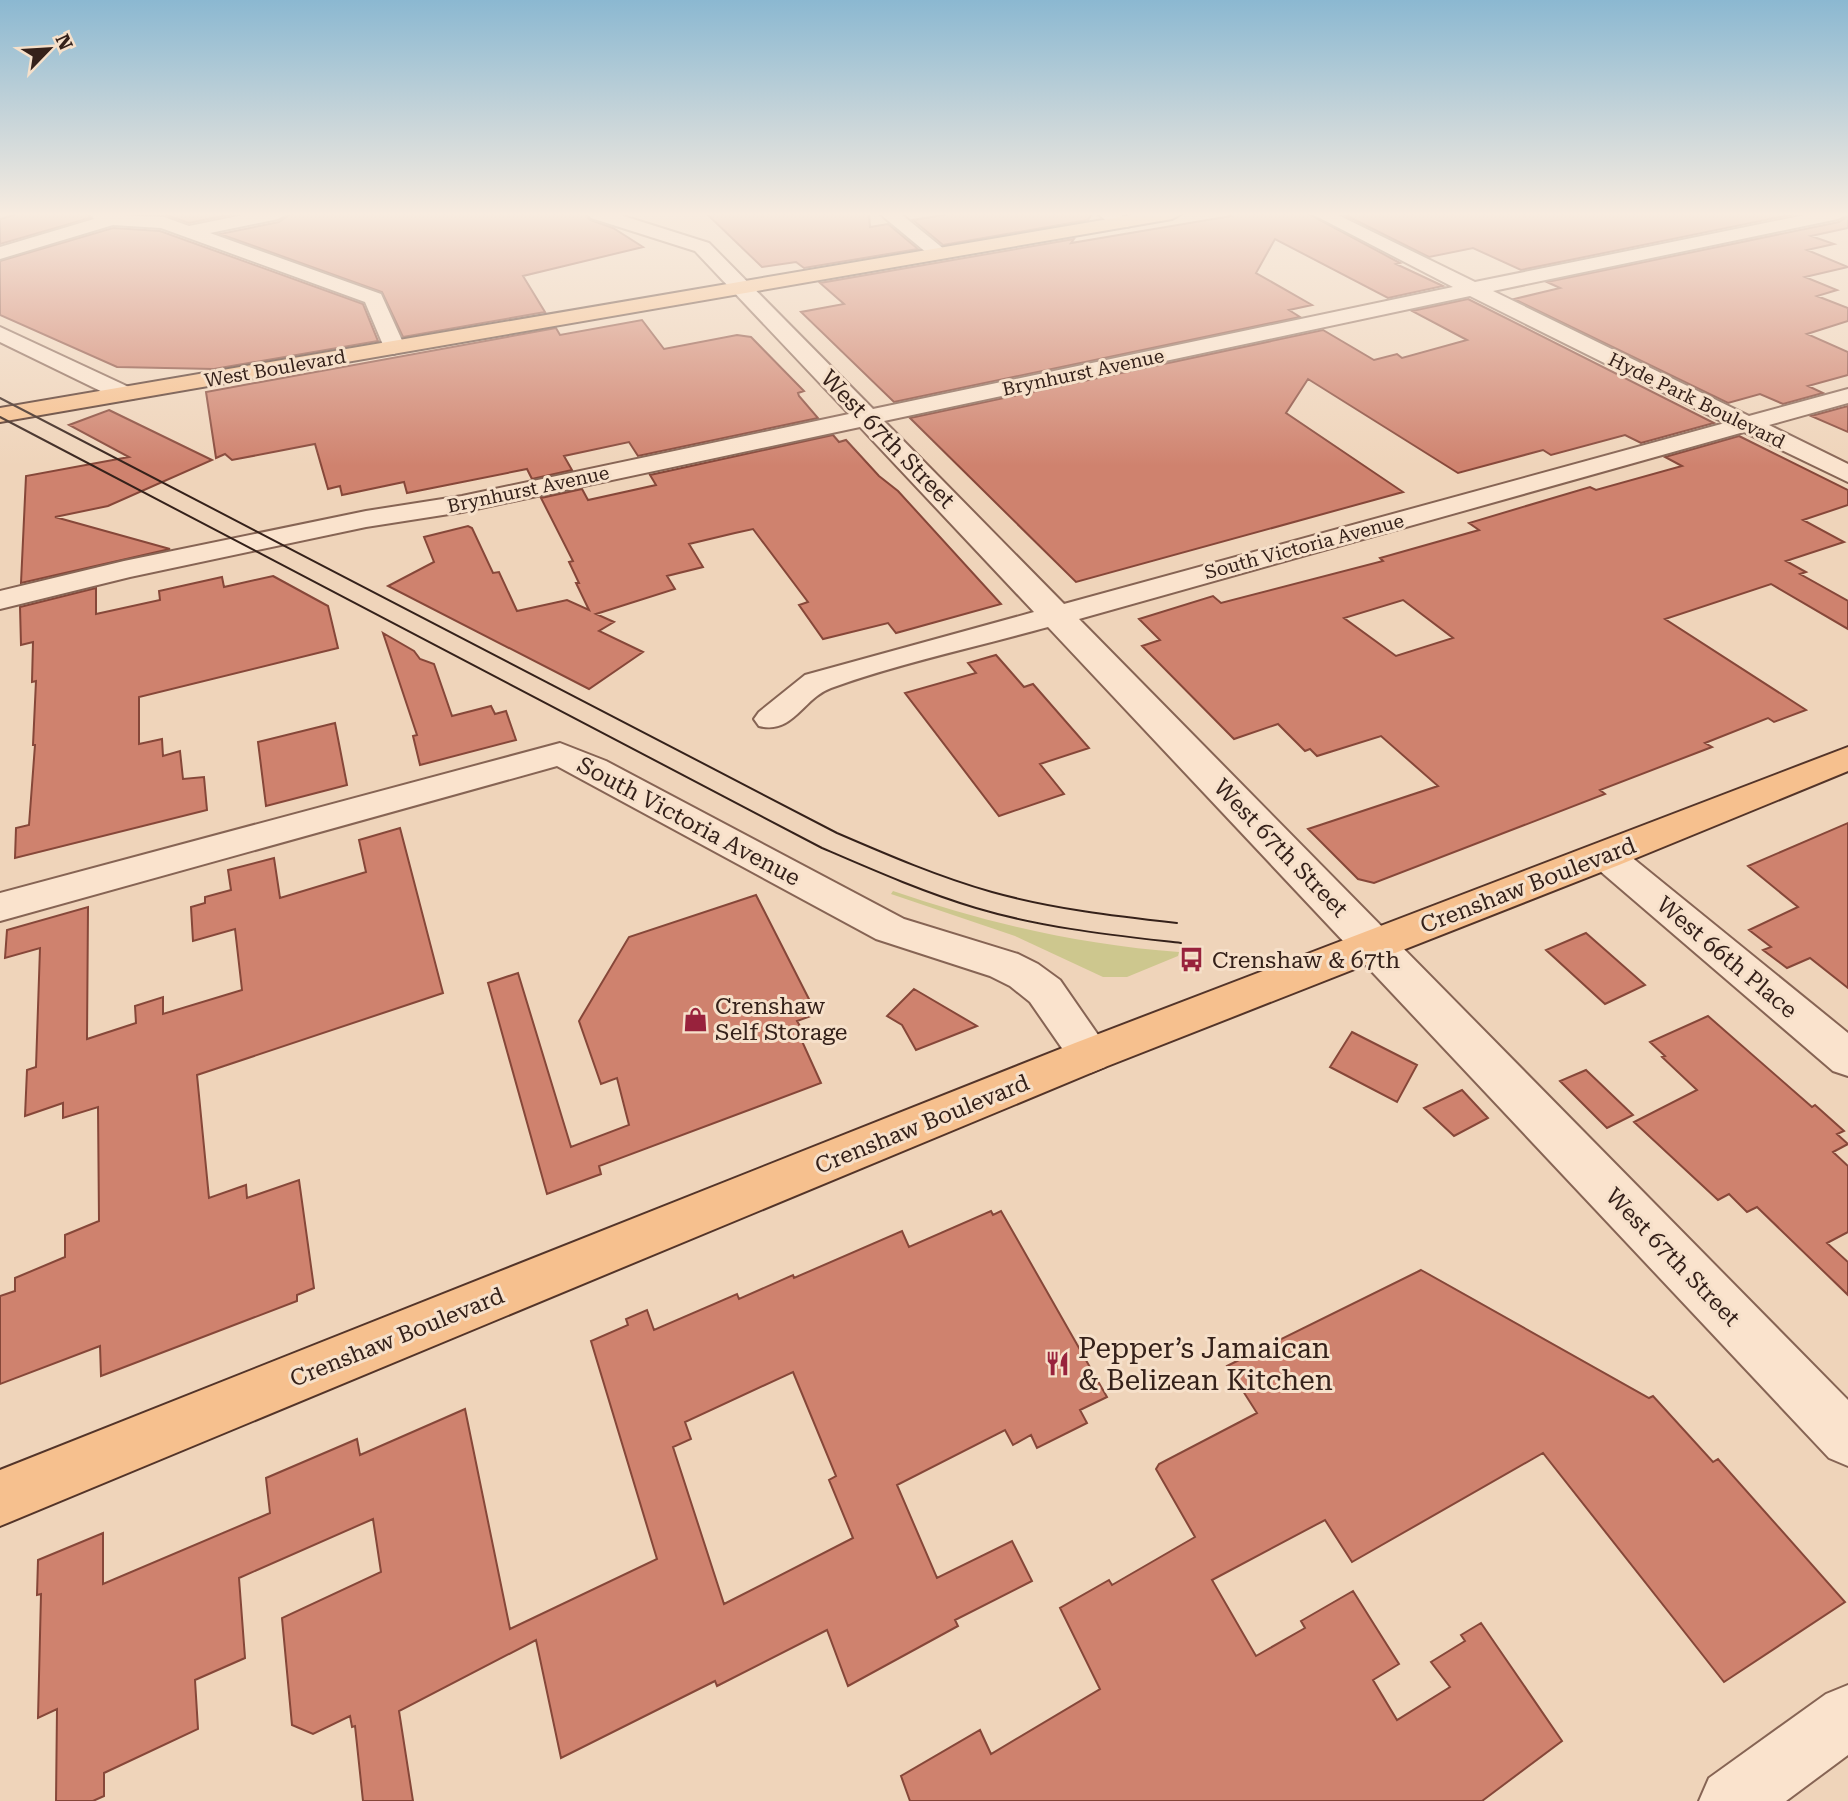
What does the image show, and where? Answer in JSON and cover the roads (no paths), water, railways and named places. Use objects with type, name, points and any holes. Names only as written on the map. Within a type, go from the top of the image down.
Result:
[{"type":"main road","name":"West Boulevard","points":[[0,415],[684,298]]},
{"type":"main road","name":"Crenshaw Boulevard","points":[[0,1498],[1090,1055],[1606,856],[1848,758]]},
{"type":"street","points":[[371,298],[394,347]]},
{"type":"street","name":"West 67th Street","points":[[753,298],[1848,1439]]},
{"type":"street","name":"Brynhurst Avenue","points":[[0,600],[85,582],[122,580],[370,527],[410,514],[1430,298]]},
{"type":"street","name":"Hyde Park Boulevard","points":[[1490,298],[1848,474]]},
{"type":"street","points":[[0,334],[125,394]]},
{"type":"street","name":"South Victoria Avenue","points":[[771,719],[816,682],[1848,396]]},
{"type":"street","name":"South Victoria Avenue","points":[[0,907],[560,754],[594,769],[890,929],[1004,965],[1024,975],[1045,991],[1090,1055]]},
{"type":"street","name":"West 66th Place","points":[[1606,856],[1848,1058]]},
{"type":"street","points":[[1732,1801],[1848,1716]]},
{"type":"tram line","points":[[0,398],[837,833],[933,873],[992,892],[1107,915],[1177,923]]},
{"type":"tram line","points":[[0,417],[822,848],[917,888],[1001,915],[1078,930],[1181,943]]},
{"type":"place","name":"Crenshaw & 67th","points":[[1192,960]]},
{"type":"place","name":"Crenshaw Self Storage","points":[[695,1019]]},
{"type":"place","name":"Pepper’s Jamaican & Belizean Kitchen","points":[[1058,1364]]}]
